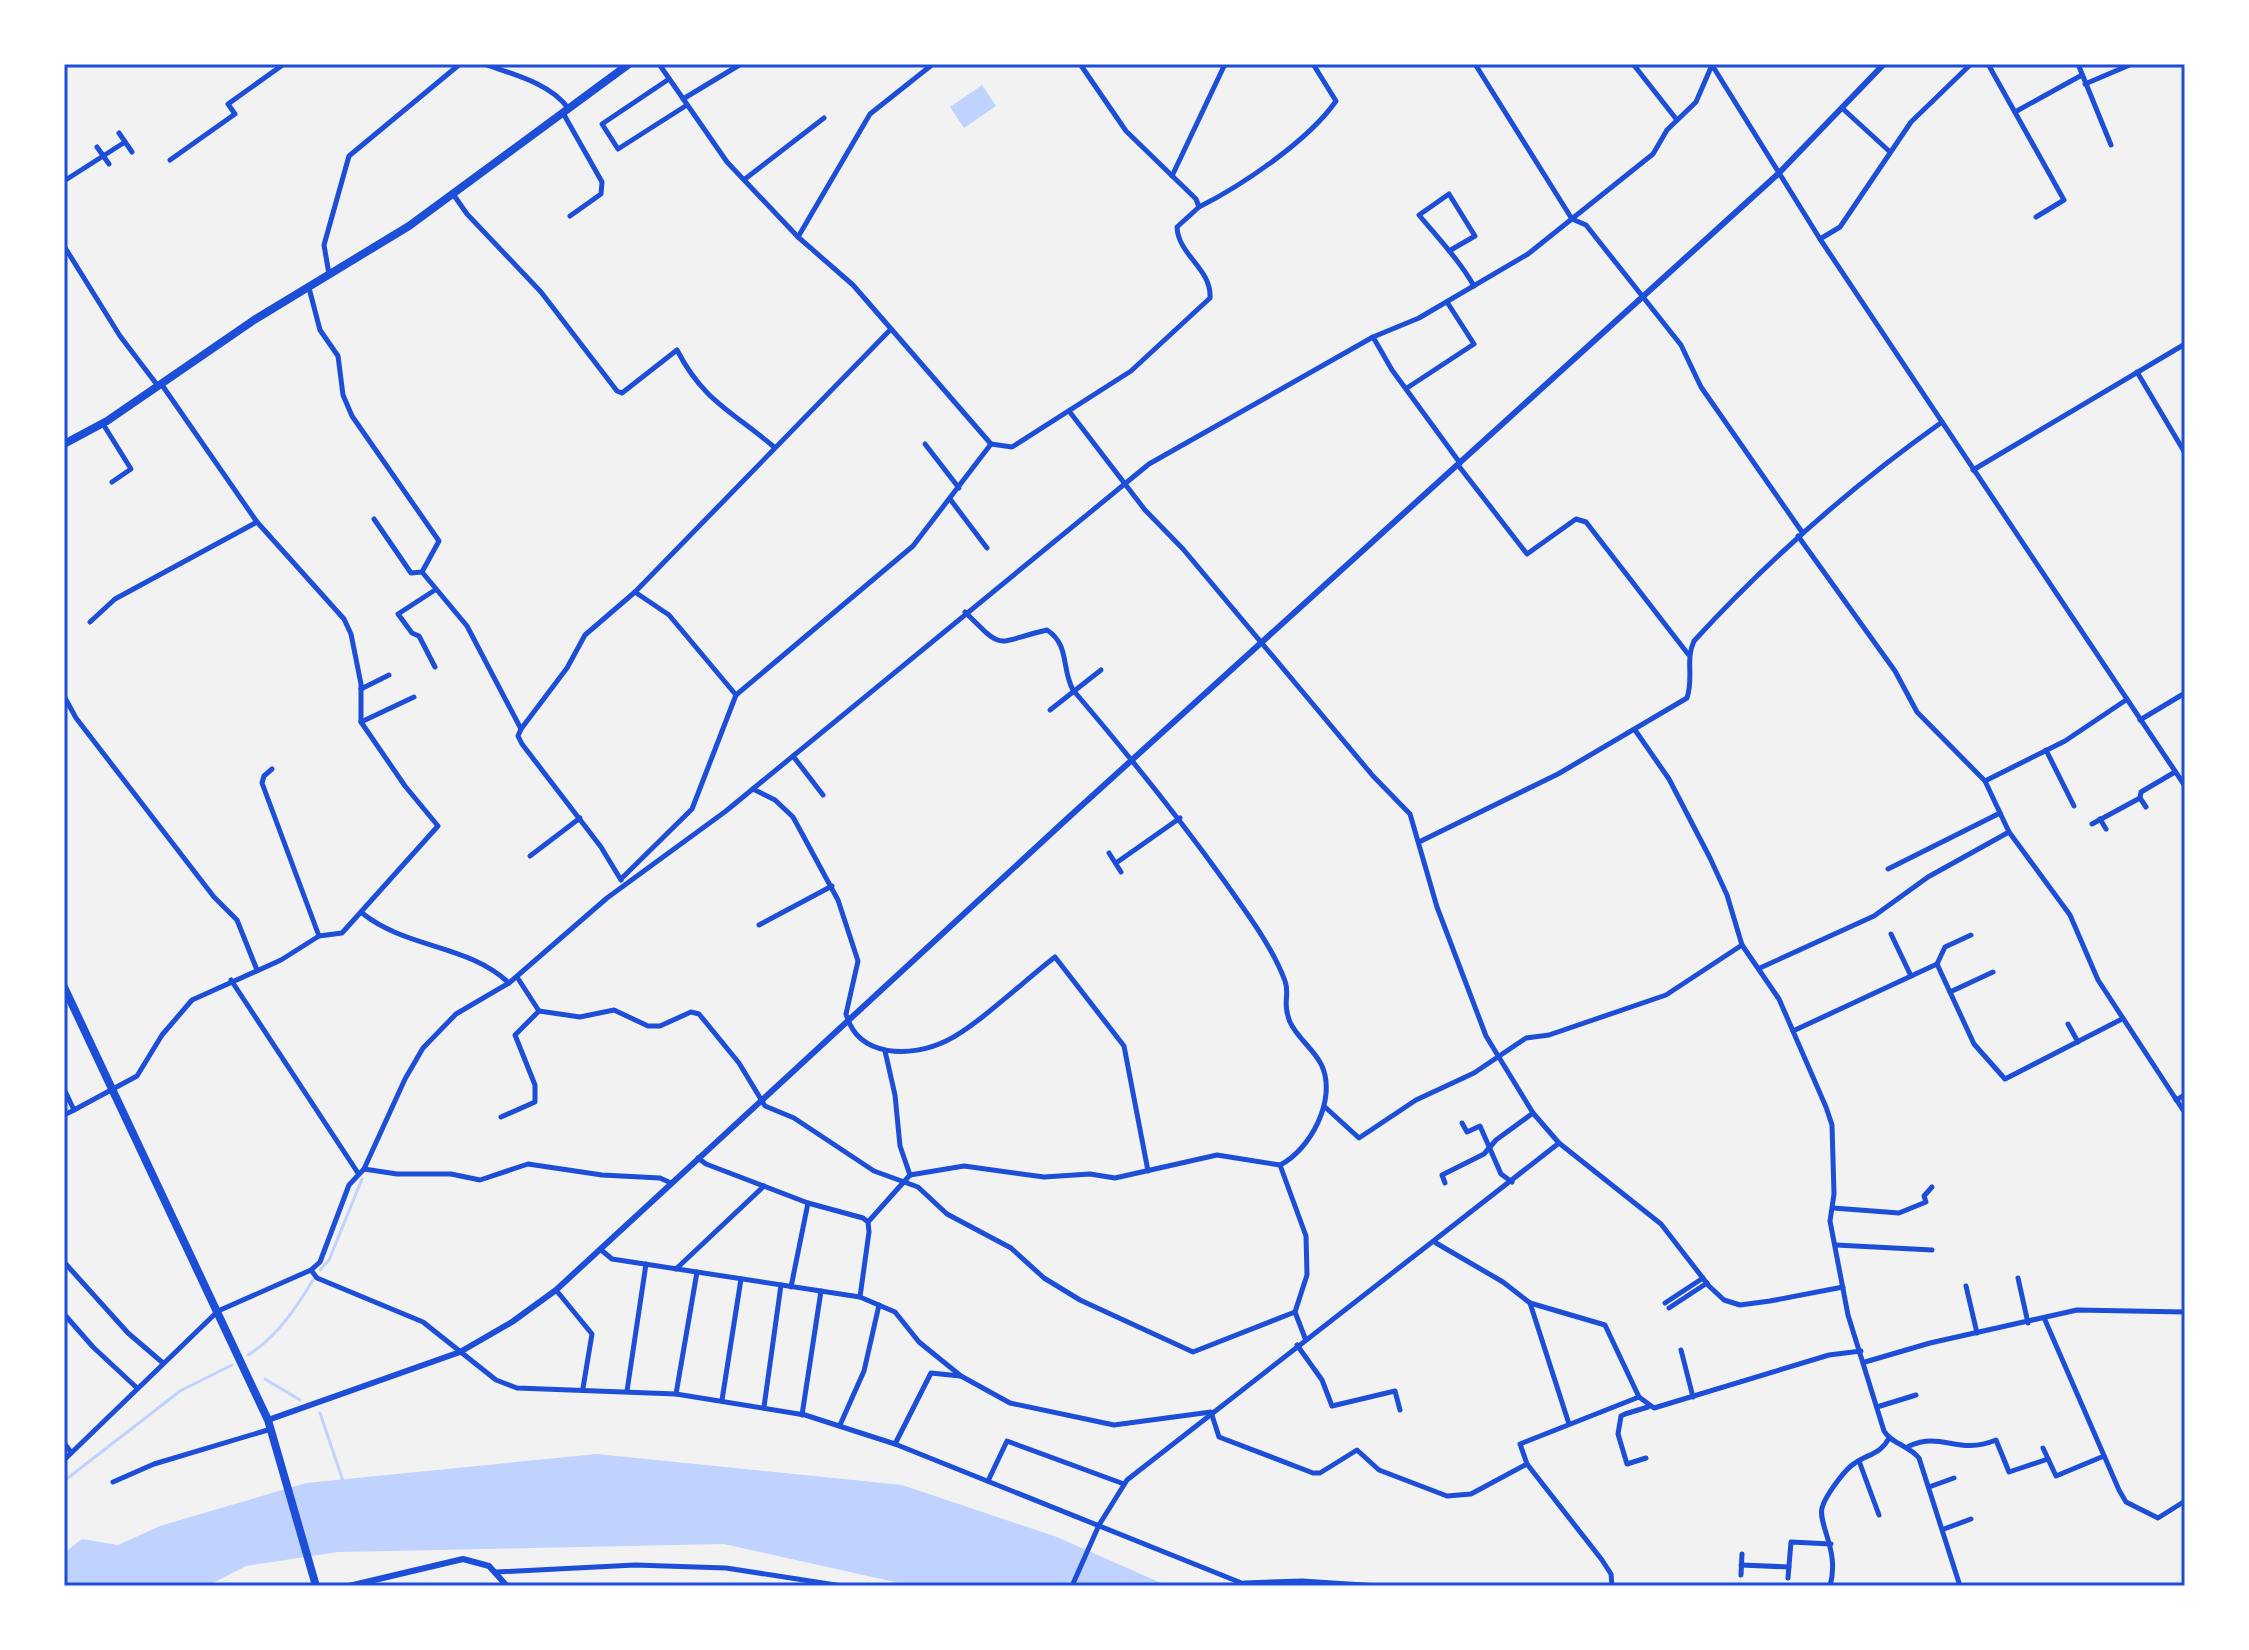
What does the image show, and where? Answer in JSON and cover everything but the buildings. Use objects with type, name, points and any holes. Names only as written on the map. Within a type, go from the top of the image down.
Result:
[{"type":"main road","points":[[64,444],[103,423],[254,320],[453,194],[629,64]]},
{"type":"main road","points":[[64,987],[271,1428],[316,1586]]},
{"type":"street","points":[[170,160],[235,114],[228,104],[284,64]]},
{"type":"street","points":[[329,275],[324,245],[349,156],[460,64]]},
{"type":"street","points":[[484,64],[526,78],[563,101],[602,182],[601,194],[570,216]]},
{"type":"street","points":[[659,64],[727,162],[798,237],[853,285],[991,444],[1012,447],[1131,371],[1210,298],[1211,284],[1177,238],[1177,227],[1199,207],[1266,163],[1326,116],[1336,101],[1313,64]]},
{"type":"street","points":[[669,79],[602,124],[618,149],[741,64]]},
{"type":"street","points":[[798,237],[870,114],[933,64]]},
{"type":"street","points":[[1080,64],[1126,131],[1199,207]]},
{"type":"street","points":[[1172,176],[1225,64]]},
{"type":"street","points":[[1475,64],[1572,219],[1586,225],[1681,345],[1701,387],[1895,671],[1917,712],[1985,781],[2009,832],[2070,915],[2098,980],[2185,1113]]},
{"type":"street","points":[[1633,64],[1677,120]]},
{"type":"street","points":[[113,1482],[154,1464],[271,1428],[460,1352],[512,1322],[556,1290],[759,1100],[1778,174],[1884,64]]},
{"type":"street","points":[[1820,239],[1840,227],[1882,170],[1889,151],[1911,122],[1971,64]]},
{"type":"street","points":[[1988,64],[2064,200],[2036,217]]},
{"type":"street","points":[[2078,64],[2111,145]]},
{"type":"street","points":[[2085,84],[2132,64]]},
{"type":"street","points":[[623,882],[753,789],[1123,482],[1176,448],[1373,337],[1398,330],[1528,254],[1653,154],[1677,120],[1696,102],[1712,65],[1721,74],[1778,174],[1820,239],[2185,786]]},
{"type":"street","points":[[2015,112],[2082,75]]},
{"type":"street","points":[[1842,108],[1889,151]]},
{"type":"street","points":[[745,179],[824,118]]},
{"type":"street","points":[[119,133],[132,152]]},
{"type":"street","points":[[64,181],[125,142]]},
{"type":"street","points":[[97,147],[109,164]]},
{"type":"street","points":[[66,167],[72,176]]},
{"type":"street","points":[[453,194],[467,214],[541,292],[617,391],[622,393],[677,350],[691,378],[709,398],[774,447]]},
{"type":"street","points":[[1449,251],[1475,236],[1449,194],[1419,215],[1474,286]]},
{"type":"street","points":[[64,246],[120,336],[160,386],[257,522],[344,619],[351,634],[361,690],[361,722],[438,826],[342,933],[319,936],[281,960],[192,1000],[162,1035],[137,1076],[114,1092],[64,1115]]},
{"type":"street","points":[[309,288],[320,330],[338,356],[343,395],[352,416],[439,541],[422,572]]},
{"type":"street","points":[[1407,388],[1474,344],[1447,302]]},
{"type":"street","points":[[623,882],[580,818],[522,744],[518,736],[521,729],[567,668],[585,635],[635,592],[891,329]]},
{"type":"street","points":[[1373,337],[1459,464],[1527,554],[1576,519],[1586,522],[1688,654],[1693,681],[1687,698],[1635,730],[1558,774],[1419,842]]},
{"type":"street","points":[[1973,470],[2185,344]]},
{"type":"street","points":[[2137,372],[2185,453]]},
{"type":"street","points":[[1069,411],[1123,482],[1373,776],[1410,814],[1437,907],[1486,1036],[1533,1113],[1559,1143],[1661,1224],[1724,1300],[1740,1305],[1843,1287]]},
{"type":"street","points":[[1688,654],[1703,631],[1800,534],[1899,452],[1942,422]]},
{"type":"street","points":[[103,423],[131,469],[112,482]]},
{"type":"street","points":[[925,444],[959,488]]},
{"type":"street","points":[[64,1460],[218,1311],[311,1270],[320,1262],[349,1185],[361,1171],[423,1048],[456,1014],[517,977],[623,882],[692,809],[736,695],[913,546],[991,444]]},
{"type":"street","points":[[950,499],[987,548]]},
{"type":"street","points":[[374,519],[411,573],[422,572]]},
{"type":"street","points":[[90,622],[115,599],[257,522]]},
{"type":"street","points":[[422,572],[467,626],[521,729]]},
{"type":"street","points":[[435,590],[398,614],[412,633],[419,636],[435,667]]},
{"type":"street","points":[[635,592],[669,615],[736,695]]},
{"type":"street","points":[[910,1175],[964,1166],[1044,1177],[1090,1174],[1115,1178],[1217,1155],[1280,1165],[1302,1149],[1324,1107],[1322,1066],[1292,1026],[1283,1004],[1287,989],[1285,980],[1252,922],[1180,818],[1073,690],[1066,673],[1064,650],[1050,631],[1031,633],[1002,643],[989,636],[965,612]]},
{"type":"street","points":[[1050,710],[1101,670]]},
{"type":"street","points":[[361,690],[389,675]]},
{"type":"street","points":[[2140,720],[2185,693]]},
{"type":"street","points":[[64,696],[76,718],[214,897],[237,920],[257,970]]},
{"type":"street","points":[[361,722],[414,697]]},
{"type":"street","points":[[1985,781],[2046,750],[2126,700]]},
{"type":"street","points":[[1635,730],[1669,779],[1710,858],[1727,895],[1742,945],[1779,999],[1832,1125],[1833,1208],[1830,1221],[1843,1287],[1877,1407],[1889,1438],[1909,1446],[1919,1458],[1960,1586]]},
{"type":"street","points":[[2046,750],[2074,806]]},
{"type":"street","points":[[793,756],[823,795]]},
{"type":"street","points":[[272,769],[264,776],[262,783],[319,936]]},
{"type":"street","points":[[2146,807],[2140,798],[2141,792],[2175,772]]},
{"type":"street","points":[[753,789],[775,800],[793,817],[832,886],[858,961],[846,1014],[865,1042],[885,1051],[923,1048],[947,1041],[1055,957],[1124,1046],[1148,1171]]},
{"type":"street","points":[[2092,824],[2140,798]]},
{"type":"street","points":[[1888,869],[2000,813]]},
{"type":"street","points":[[530,856],[580,818]]},
{"type":"street","points":[[1116,863],[1180,818]]},
{"type":"street","points":[[2100,819],[2106,829]]},
{"type":"street","points":[[1760,968],[1874,916],[1928,877],[2009,832]]},
{"type":"street","points":[[1140,833],[1146,842]]},
{"type":"street","points":[[1109,853],[1121,872]]},
{"type":"street","points":[[759,925],[832,886]]},
{"type":"street","points":[[362,913],[398,936],[480,961],[509,983]]},
{"type":"street","points":[[1891,934],[1911,976]]},
{"type":"street","points":[[1793,1031],[1937,964],[1945,947],[1971,935]]},
{"type":"street","points":[[1324,1107],[1359,1138],[1416,1100],[1474,1073],[1497,1054],[1526,1038],[1549,1035],[1666,995],[1742,945]]},
{"type":"street","points":[[1937,964],[1974,1044],[2005,1079],[2122,1019]]},
{"type":"street","points":[[1950,992],[1993,972]]},
{"type":"street","points":[[517,977],[539,1011],[580,1017],[614,1010],[648,1026],[660,1026],[691,1012],[699,1014],[739,1063],[759,1100],[874,1171],[918,1187],[959,1222],[1011,1248],[1044,1278],[1080,1300],[1193,1352],[1295,1312]]},
{"type":"street","points":[[231,980],[361,1171]]},
{"type":"street","points":[[501,1117],[535,1102],[535,1085],[515,1035],[539,1011]]},
{"type":"street","points":[[2068,1024],[2078,1042]]},
{"type":"street","points":[[860,1297],[868,1222],[910,1175],[900,1146],[895,1095],[885,1051]]},
{"type":"street","points":[[64,1089],[74,1110]]},
{"type":"street","points":[[2176,1100],[2185,1095]]},
{"type":"street","points":[[1445,1183],[1442,1175],[1489,1149],[1533,1113]]},
{"type":"street","points":[[1462,1123],[1467,1132],[1480,1126],[1501,1174],[1512,1182]]},
{"type":"street","points":[[1072,1586],[1098,1528],[1124,1484],[1297,1344],[1435,1243],[1559,1143]]},
{"type":"street","points":[[698,1157],[706,1164],[868,1222]]},
{"type":"street","points":[[361,1171],[451,1174],[480,1180],[528,1164],[602,1175],[660,1178],[671,1183]]},
{"type":"street","points":[[1280,1165],[1306,1236],[1307,1275],[1295,1312],[1305,1338]]},
{"type":"street","points":[[676,1269],[764,1186]]},
{"type":"street","points":[[1833,1208],[1899,1213],[1926,1202],[1924,1196],[1932,1187]]},
{"type":"street","points":[[791,1287],[808,1203]]},
{"type":"street","points":[[1435,1243],[1503,1282],[1530,1303],[1605,1325],[1639,1397],[1648,1407]]},
{"type":"street","points":[[1836,1245],[1932,1250]]},
{"type":"street","points":[[600,1249],[612,1259],[860,1297],[904,1320],[919,1342],[961,1376],[1010,1403],[1114,1425],[1211,1412]]},
{"type":"street","points":[[64,1262],[128,1333],[163,1363]]},
{"type":"street","points":[[627,1391],[646,1264]]},
{"type":"street","points":[[311,1270],[317,1278],[423,1322],[496,1380],[517,1388],[583,1388],[676,1394],[802,1415],[895,1444],[1246,1585],[1302,1581],[1379,1586]]},
{"type":"street","points":[[676,1394],[697,1272]]},
{"type":"street","points":[[2018,1278],[2028,1323]]},
{"type":"street","points":[[722,1401],[741,1279]]},
{"type":"street","points":[[1667,1306],[1705,1280]]},
{"type":"street","points":[[764,1407],[781,1285]]},
{"type":"street","points":[[1966,1286],[1977,1333]]},
{"type":"street","points":[[556,1290],[592,1334],[583,1388]]},
{"type":"street","points":[[802,1415],[821,1291]]},
{"type":"street","points":[[1530,1303],[1569,1424]]},
{"type":"street","points":[[840,1425],[864,1371],[879,1305]]},
{"type":"street","points":[[1865,1362],[1977,1333],[2094,1308],[2185,1312]]},
{"type":"street","points":[[64,1314],[93,1347],[137,1388]]},
{"type":"street","points":[[2045,1320],[2126,1502],[2158,1518],[2185,1501]]},
{"type":"street","points":[[1297,1344],[1322,1380],[1332,1406],[1395,1391],[1400,1410]]},
{"type":"street","points":[[1681,1350],[1693,1397]]},
{"type":"street","points":[[1646,1458],[1627,1464],[1621,1442],[1621,1416],[1829,1355],[1861,1351]]},
{"type":"street","points":[[895,1444],[931,1373],[961,1376]]},
{"type":"street","points":[[1877,1407],[1916,1395]]},
{"type":"street","points":[[1612,1586],[1611,1574],[1602,1560],[1527,1464],[1520,1444],[1639,1397]]},
{"type":"street","points":[[1211,1412],[1219,1437],[1313,1473],[1320,1473],[1357,1450],[1379,1470],[1447,1496],[1471,1494],[1527,1464]]},
{"type":"street","points":[[1830,1586],[1834,1563],[1821,1513],[1823,1504],[1848,1468],[1878,1453],[1889,1438]]},
{"type":"street","points":[[1621,1442],[1630,1439]]},
{"type":"street","points":[[1909,1446],[1935,1440],[1968,1448],[1996,1440],[2009,1472],[2048,1459]]},
{"type":"street","points":[[988,1481],[1007,1441],[1124,1484]]},
{"type":"street","points":[[64,1443],[71,1452]]},
{"type":"street","points":[[2043,1448],[2056,1476],[2104,1456]]},
{"type":"street","points":[[1859,1461],[1879,1515]]},
{"type":"street","points":[[1929,1487],[1954,1478]]},
{"type":"street","points":[[1944,1529],[1971,1519]]},
{"type":"street","points":[[1788,1578],[1791,1542],[1831,1544]]},
{"type":"street","points":[[1741,1575],[1742,1554]]},
{"type":"street","points":[[349,1586],[463,1559],[479,1561],[496,1572],[507,1586]]},
{"type":"street","points":[[496,1572],[635,1565],[726,1568],[801,1583],[842,1586]]},
{"type":"street","points":[[1741,1565],[1789,1567]]},
{"type":"water","points":[[982,85],[996,106],[964,128],[950,107]]},
{"type":"water","points":[[597,1454],[902,1485],[1057,1537],[1168,1586],[913,1586],[724,1544],[338,1552],[246,1566],[207,1586],[64,1586],[64,1553],[82,1539],[118,1545],[160,1526],[306,1483]]},
{"type":"waterway","points":[[320,1270],[329,1260],[362,1179]]},
{"type":"waterway","points":[[248,1355],[277,1331],[313,1280]]},
{"type":"waterway","points":[[64,1481],[180,1391],[232,1365]]},
{"type":"waterway","points":[[265,1379],[300,1400]]},
{"type":"waterway","points":[[320,1413],[343,1481]]}]
